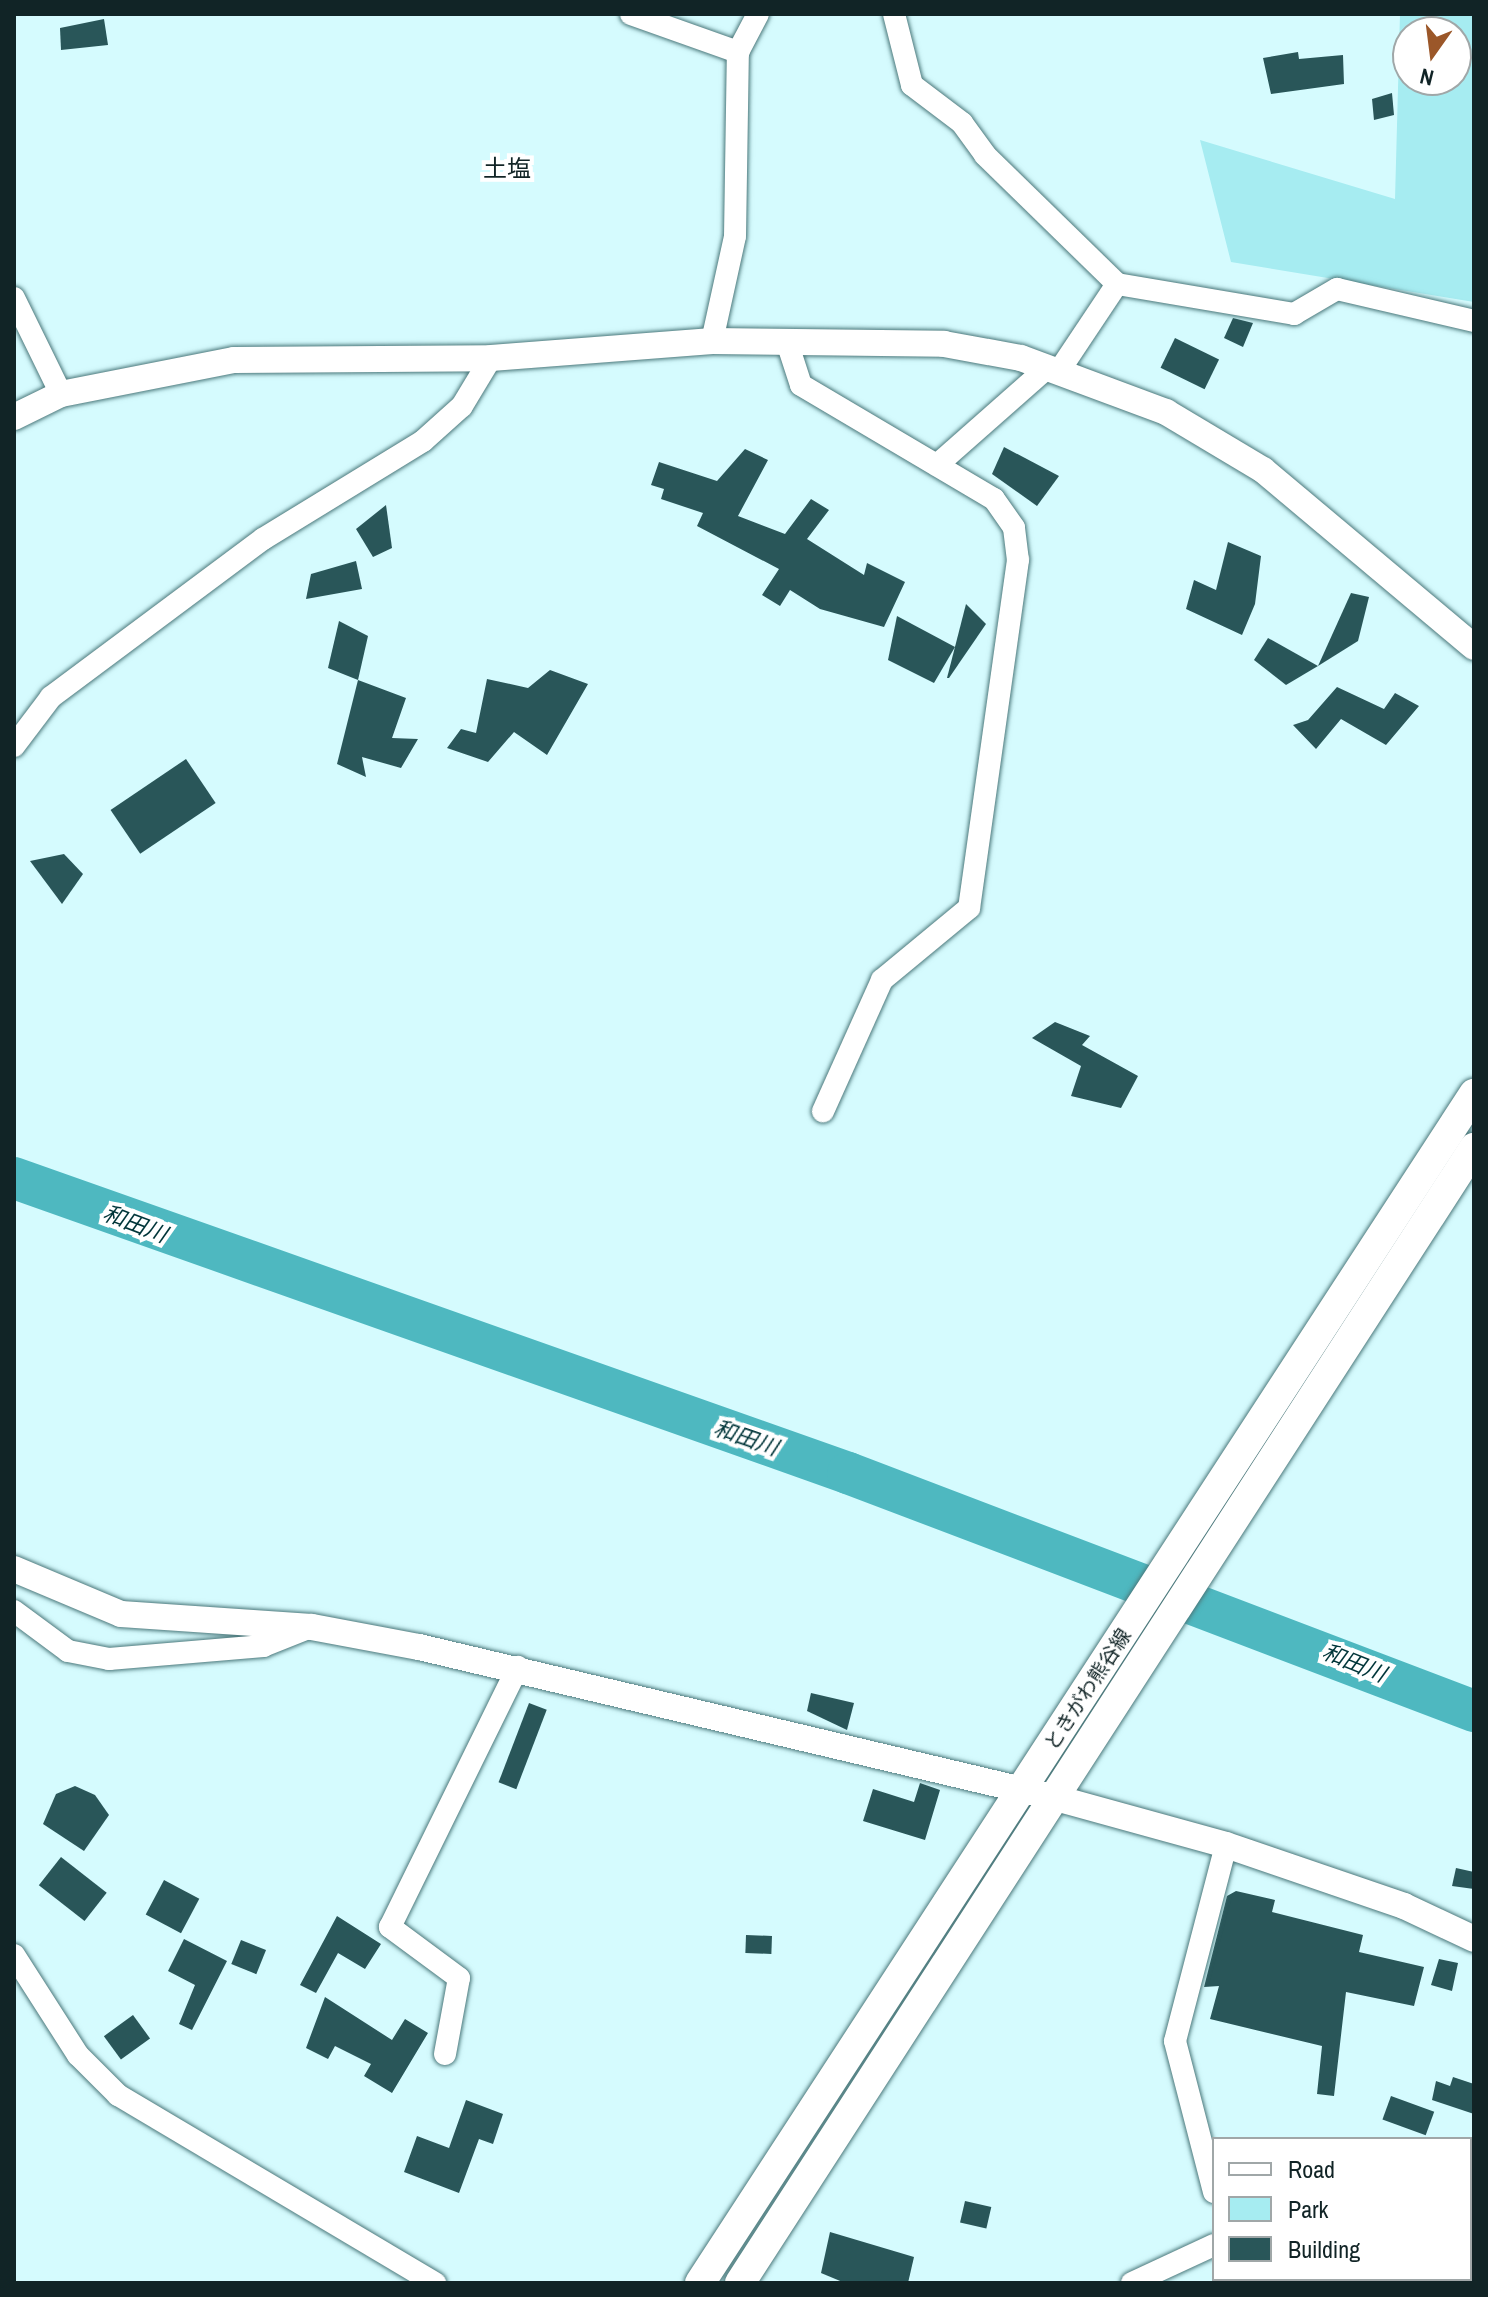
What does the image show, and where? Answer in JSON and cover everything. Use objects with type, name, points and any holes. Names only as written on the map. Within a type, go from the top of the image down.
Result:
[{"type":"main road","name":"ときがわ熊谷線","points":[[700,2283],[1474,1094]]},
{"type":"main road","name":"ときがわ熊谷線","points":[[740,2283],[1474,1148]]},
{"type":"street","points":[[631,14],[738,52]]},
{"type":"street","points":[[712,341],[735,236],[738,52],[758,14]]},
{"type":"street","points":[[894,14],[912,85],[962,123],[985,155],[1117,284],[1294,314],[1337,289],[1474,321]]},
{"type":"street","points":[[937,465],[1054,369],[1117,284]]},
{"type":"street","points":[[14,298],[61,394]]},
{"type":"street","points":[[14,417],[61,394],[234,360],[491,358],[712,341],[944,344],[1054,369],[1166,412],[1263,470],[1474,647]]},
{"type":"street","points":[[787,342],[801,385],[994,499],[1014,528],[1018,560],[969,908],[882,980],[823,1111]]},
{"type":"street","points":[[14,746],[51,697],[263,539],[423,441],[462,406],[491,358]]},
{"type":"street","points":[[14,1569],[121,1614],[312,1627],[518,1667],[1052,1797],[1226,1845],[1404,1906],[1474,1939]]},
{"type":"street","points":[[14,1611],[68,1651],[109,1659],[263,1646],[312,1627]]},
{"type":"street","points":[[445,2054],[459,1978],[390,1927],[518,1667]]},
{"type":"street","points":[[1212,2184],[1175,2041],[1226,1845]]},
{"type":"street","points":[[14,1955],[78,2055],[118,2095],[435,2283]]},
{"type":"street","points":[[1132,2283],[1212,2246]]},
{"type":"green space","points":[[1400,14],[1474,14],[1474,302],[1231,262],[1200,140],[1395,199],[1398,96],[1472,96],[1472,16]]},
{"type":"building","points":[[104,19],[108,45],[61,50],[60,28]]},
{"type":"building","points":[[1298,52],[1299,59],[1343,55],[1344,84],[1271,94],[1263,58]]},
{"type":"building","points":[[1392,93],[1394,115],[1374,120],[1372,99]]},
{"type":"building","points":[[1233,318],[1253,323],[1243,347],[1224,338]]},
{"type":"building","points":[[1175,338],[1219,359],[1205,389],[1161,368]]},
{"type":"building","points":[[1004,447],[1059,476],[1037,506],[992,474]]},
{"type":"building","points":[[745,449],[768,460],[738,516],[785,534],[811,499],[829,510],[807,539],[864,575],[867,563],[905,582],[884,627],[820,609],[790,590],[780,606],[762,595],[779,569],[697,526],[703,513],[661,499],[664,489],[651,485],[659,462],[717,481]]},
{"type":"building","points":[[386,505],[392,548],[373,557],[356,529]]},
{"type":"building","points":[[1228,542],[1261,556],[1255,604],[1242,635],[1186,609],[1194,580],[1216,590]]},
{"type":"building","points":[[356,561],[362,589],[306,599],[311,574]]},
{"type":"building","points":[[1351,593],[1369,597],[1358,641],[1318,666]]},
{"type":"building","points":[[966,604],[986,624],[947,678]]},
{"type":"building","points":[[897,616],[955,647],[934,683],[888,660]]},
{"type":"building","points":[[339,621],[368,636],[358,680],[328,668]]},
{"type":"building","points":[[1268,638],[1318,666],[1286,685],[1254,660]]},
{"type":"building","points":[[550,670],[588,684],[547,755],[514,732],[488,762],[447,748],[461,729],[476,733],[487,679],[528,688]]},
{"type":"building","points":[[358,680],[406,698],[392,738],[418,739],[401,768],[362,757],[366,777],[337,764]]},
{"type":"building","points":[[1337,687],[1384,709],[1395,693],[1419,706],[1386,745],[1341,719],[1316,749],[1293,725],[1308,720]]},
{"type":"building","points":[[186,759],[216,803],[140,854],[111,810]]},
{"type":"building","points":[[64,854],[83,874],[62,904],[30,861]]},
{"type":"building","points":[[1055,1022],[1090,1036],[1082,1045],[1138,1076],[1121,1108],[1071,1096],[1081,1066],[1032,1038]]},
{"type":"building","points":[[811,1693],[854,1703],[847,1730],[807,1711]]},
{"type":"building","points":[[529,1703],[547,1710],[516,1789],[499,1782]]},
{"type":"building","points":[[920,1783],[940,1790],[925,1840],[863,1821],[873,1789],[914,1802]]},
{"type":"building","points":[[75,1786],[95,1795],[109,1815],[84,1851],[43,1824],[56,1794]]},
{"type":"building","points":[[61,1857],[107,1893],[85,1921],[39,1885]]},
{"type":"building","points":[[1456,1868],[1474,1872],[1474,1889],[1452,1886]]},
{"type":"building","points":[[164,1880],[199,1899],[181,1933],[146,1914]]},
{"type":"building","points":[[1236,1891],[1275,1900],[1272,1912],[1363,1935],[1359,1952],[1424,1967],[1414,2006],[1346,1992],[1334,2096],[1317,2094],[1322,2046],[1210,2019],[1219,1986],[1204,1987],[1227,1896]]},
{"type":"building","points":[[337,1916],[381,1944],[365,1969],[338,1953],[316,1993],[300,1985]]},
{"type":"building","points":[[746,1935],[772,1936],[771,1954],[745,1953]]},
{"type":"building","points":[[184,1939],[227,1961],[192,2030],[179,2024],[195,1985],[168,1971]]},
{"type":"building","points":[[241,1940],[266,1950],[256,1974],[231,1964]]},
{"type":"building","points":[[1439,1959],[1458,1963],[1452,1991],[1431,1985]]},
{"type":"building","points":[[325,1997],[392,2040],[405,2019],[428,2033],[392,2093],[364,2076],[371,2064],[335,2046],[328,2059],[306,2048]]},
{"type":"building","points":[[133,2015],[150,2038],[121,2060],[104,2036]]},
{"type":"building","points":[[1453,2077],[1474,2084],[1474,2114],[1432,2100],[1436,2081],[1450,2086]]},
{"type":"building","points":[[1391,2096],[1434,2112],[1426,2135],[1382,2119]]},
{"type":"building","points":[[466,2100],[503,2114],[493,2144],[479,2139],[459,2193],[404,2172],[417,2136],[449,2148]]},
{"type":"building","points":[[965,2201],[991,2207],[986,2229],[960,2222]]},
{"type":"building","points":[[830,2232],[914,2257],[908,2283],[845,2283],[821,2273]]},
{"type":"waterway","name":"和田川","points":[[14,1178],[848,1473],[1474,1711]]},
{"type":"district","name":"土塩","points":[[507,169]]}]
